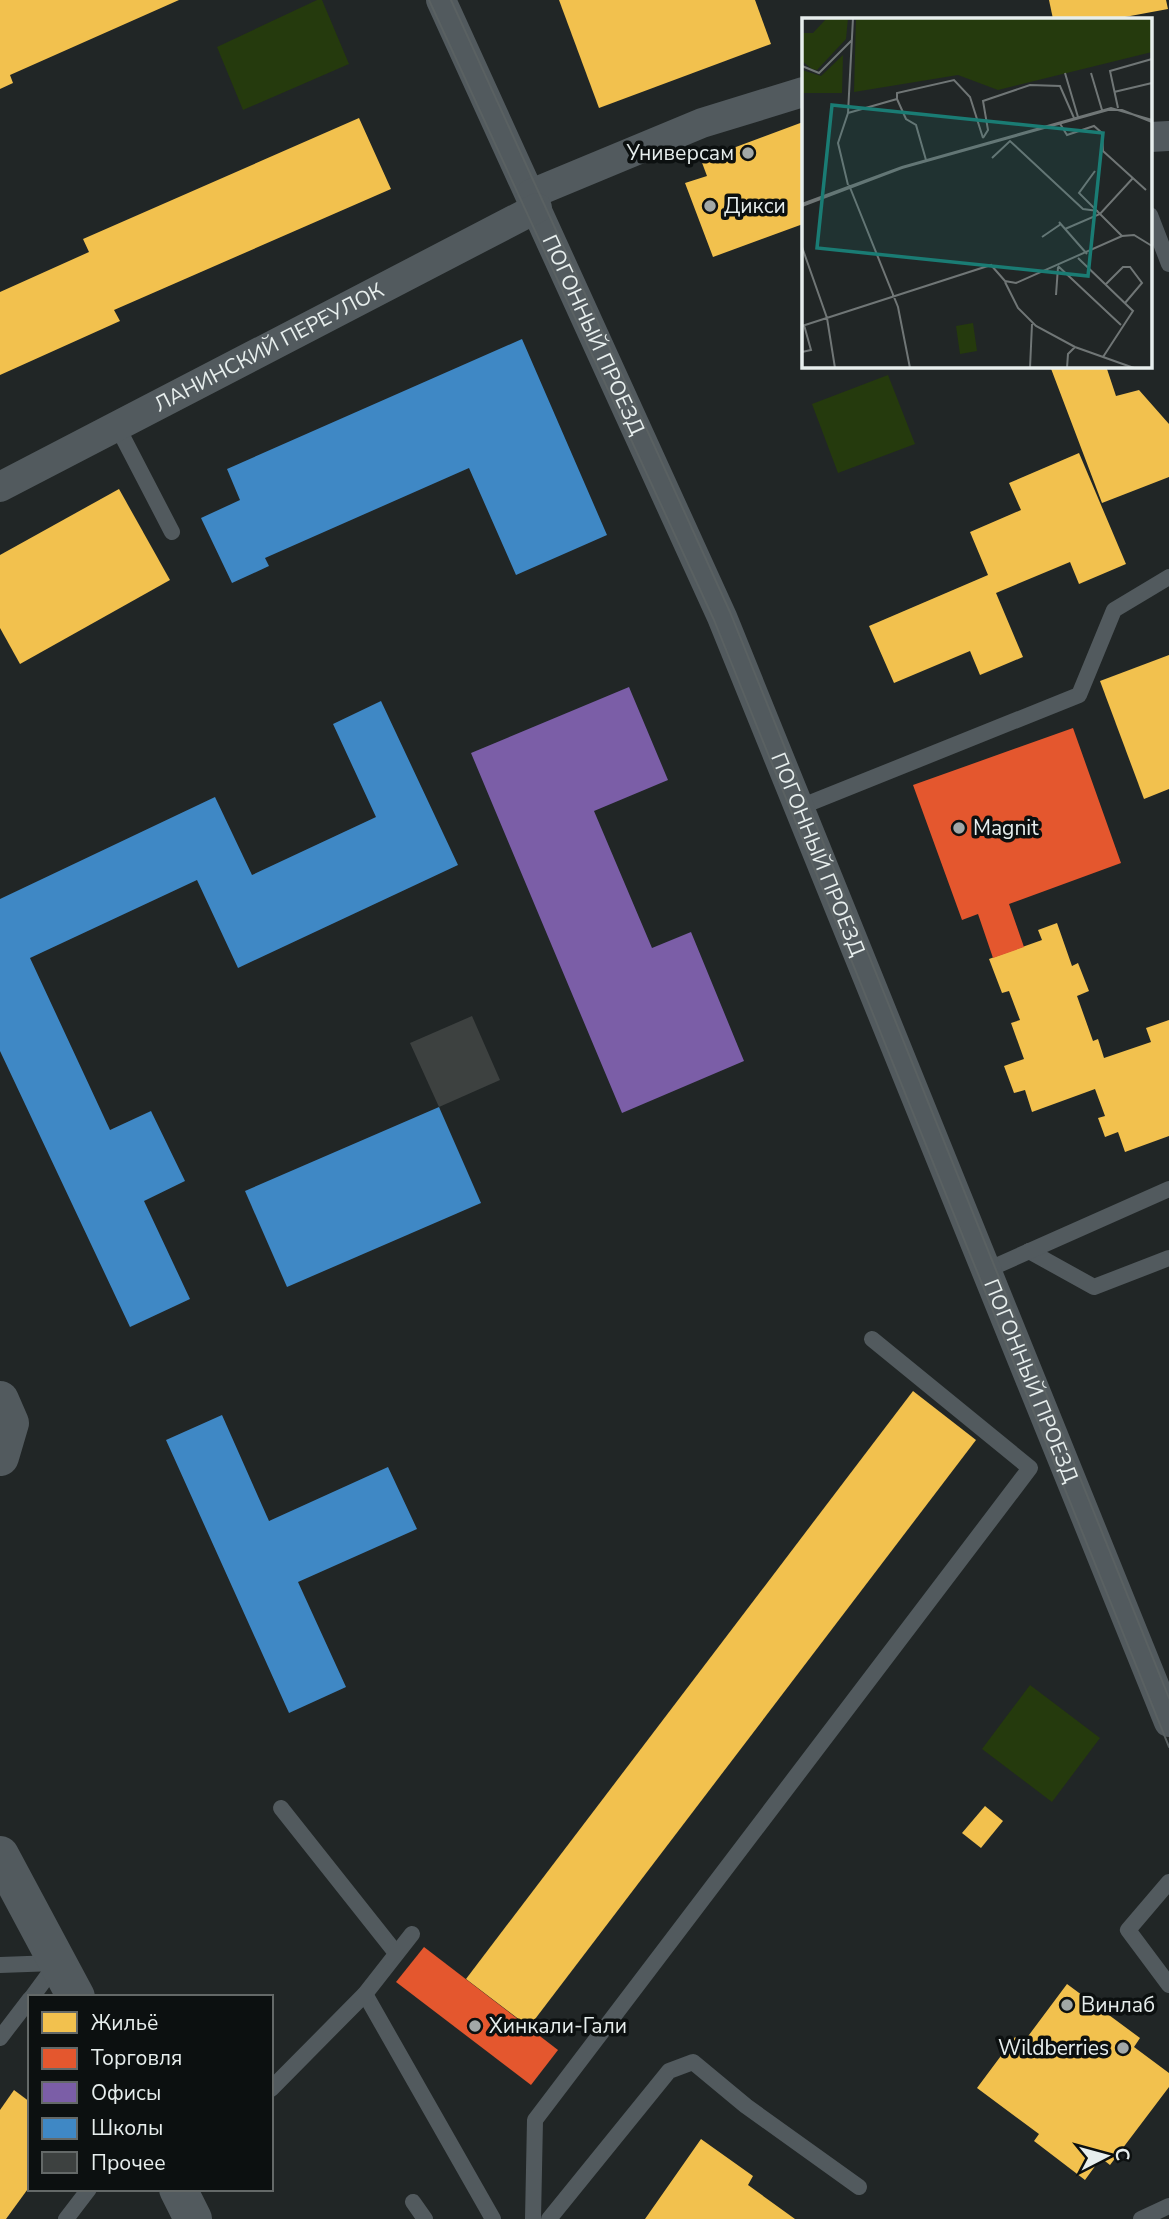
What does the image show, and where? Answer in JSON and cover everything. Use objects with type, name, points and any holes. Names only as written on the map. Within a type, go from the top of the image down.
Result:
[{"type":"street","name":"ПОГОННЫЙ ПРОЕЗД","points":[[441,0],[722,617],[1169,1722]]},
{"type":"street","name":"ЛАНИНСКИЙ ПЕРЕУЛОК","points":[[0,487],[534,201],[702,123],[802,92]]},
{"type":"street","points":[[0,1400],[10,1423],[0,1457]]},
{"type":"street","points":[[0,1855],[74,1995]]},
{"type":"street","points":[[179,2191],[193,2219]]},
{"type":"lane","points":[[1152,220],[1169,264]]},
{"type":"lane","points":[[117,426],[172,532]]},
{"type":"lane","points":[[800,807],[1079,695],[1114,610],[1169,577]]},
{"type":"lane","points":[[987,1270],[1169,1189]]},
{"type":"lane","points":[[1029,1251],[1094,1287],[1169,1258]]},
{"type":"lane","points":[[533,2219],[536,2120],[1030,1468],[872,1339]]},
{"type":"lane","points":[[281,1808],[396,1953]]},
{"type":"lane","points":[[1169,1882],[1128,1930],[1169,1985]]},
{"type":"lane","points":[[273,2087],[365,1994],[412,1934]]},
{"type":"lane","points":[[0,1965],[57,1963]]},
{"type":"lane","points":[[33,1995],[57,1963]]},
{"type":"lane","points":[[365,1994],[493,2219]]},
{"type":"lane","points":[[0,2038],[28,2002]]},
{"type":"lane","points":[[549,2219],[669,2071],[693,2062],[746,2106],[859,2187]]},
{"type":"lane","points":[[66,2219],[87,2191]]},
{"type":"lane","points":[[413,2202],[425,2219]]},
{"type":"lane","points":[[1141,2219],[1169,2206]]},
{"type":"green space","points":[[322,0],[349,64],[243,110],[217,47]]},
{"type":"green space","points":[[888,375],[915,444],[838,473],[812,404]]},
{"type":"green space","points":[[1030,1685],[1100,1738],[1052,1802],[982,1749]]},
{"type":"building: Жильё","points":[[0,0],[179,0],[10,75],[13,83],[0,89]]},
{"type":"building: Жильё","points":[[559,0],[755,0],[771,44],[599,108]]},
{"type":"building: Жильё","points":[[1049,0],[1166,0],[1168,9],[1119,18],[1053,18]]},
{"type":"building: Жильё","points":[[359,118],[391,189],[114,310],[120,321],[0,375],[0,292],[89,252],[83,239]]},
{"type":"building: Жильё","points":[[802,122],[802,224],[713,257],[685,183],[707,176],[701,160]]},
{"type":"building: Жильё","points":[[1051,368],[1107,368],[1116,396],[1139,390],[1169,424],[1169,477],[1102,503]]},
{"type":"building: Жильё","points":[[1079,453],[1126,564],[1079,584],[1070,562],[996,593],[1023,657],[980,675],[970,651],[894,683],[869,626],[988,575],[970,532],[1021,510],[1009,483]]},
{"type":"building: Жильё","points":[[119,489],[170,580],[20,664],[0,628],[0,555]]},
{"type":"building: Жильё","points":[[1169,655],[1169,789],[1144,799],[1100,681]]},
{"type":"building: Жильё","points":[[1057,923],[1072,966],[1078,963],[1089,991],[1077,996],[1093,1041],[1098,1039],[1104,1058],[1151,1042],[1146,1028],[1169,1020],[1169,1136],[1125,1152],[1118,1132],[1105,1137],[1098,1118],[1105,1116],[1095,1089],[1032,1112],[1025,1090],[1014,1093],[1004,1066],[1024,1059],[1011,1023],[1020,1020],[1009,991],[1002,993],[989,959],[1042,940],[1038,930]]},
{"type":"building: Жильё","points":[[913,1391],[976,1440],[529,2027],[466,1979]]},
{"type":"building: Жильё","points":[[985,1806],[1003,1821],[981,1848],[962,1833]]},
{"type":"building: Жильё","points":[[1067,1984],[1140,2038],[1134,2047],[1169,2073],[1169,2087],[1110,2165],[1101,2158],[1085,2180],[1034,2141],[1039,2134],[977,2088],[1015,2037],[1023,2043]]},
{"type":"building: Жильё","points":[[14,2090],[28,2100],[28,2189],[6,2219],[0,2219],[0,2110]]},
{"type":"building: Жильё","points":[[701,2139],[753,2176],[748,2185],[795,2219],[645,2219]]},
{"type":"building: Торговля","points":[[1073,728],[1121,863],[1009,904],[1024,947],[993,958],[978,914],[962,920],[913,785]]},
{"type":"building: Торговля","points":[[424,1947],[558,2050],[531,2085],[396,1982]]},
{"type":"building: Офисы","points":[[629,687],[668,780],[594,811],[652,948],[691,932],[744,1061],[622,1113],[471,753]]},
{"type":"building: Школы","points":[[522,339],[607,535],[516,575],[469,468],[265,558],[269,566],[232,583],[201,518],[240,500],[227,469]]},
{"type":"building: Школы","points":[[381,701],[458,865],[238,968],[197,880],[30,958],[110,1130],[151,1111],[185,1181],[144,1201],[190,1299],[130,1327],[0,1051],[0,899],[215,797],[252,875],[376,817],[333,724]]},
{"type":"building: Школы","points":[[439,1107],[481,1203],[287,1287],[245,1191]]},
{"type":"building: Школы","points":[[222,1415],[269,1521],[388,1467],[417,1529],[298,1582],[346,1687],[289,1713],[166,1440]]},
{"type":"building: Прочее","points":[[472,1016],[500,1080],[439,1107],[410,1043]]},
{"type":"tram line","points":[[429,0],[714,620],[1169,1747]]},
{"type":"tram line","points":[[451,0],[730,612],[1169,1698]]},
{"type":"place","name":"Универсам","points":[[748,153]]},
{"type":"place","name":"Дикси","points":[[710,206]]},
{"type":"place","name":"Magnit","points":[[959,828]]},
{"type":"place","name":"Винлаб","points":[[1067,2005]]},
{"type":"place","name":"Хинкали-Гали","points":[[475,2026]]},
{"type":"place","name":"Wildberries","points":[[1123,2048]]}]
